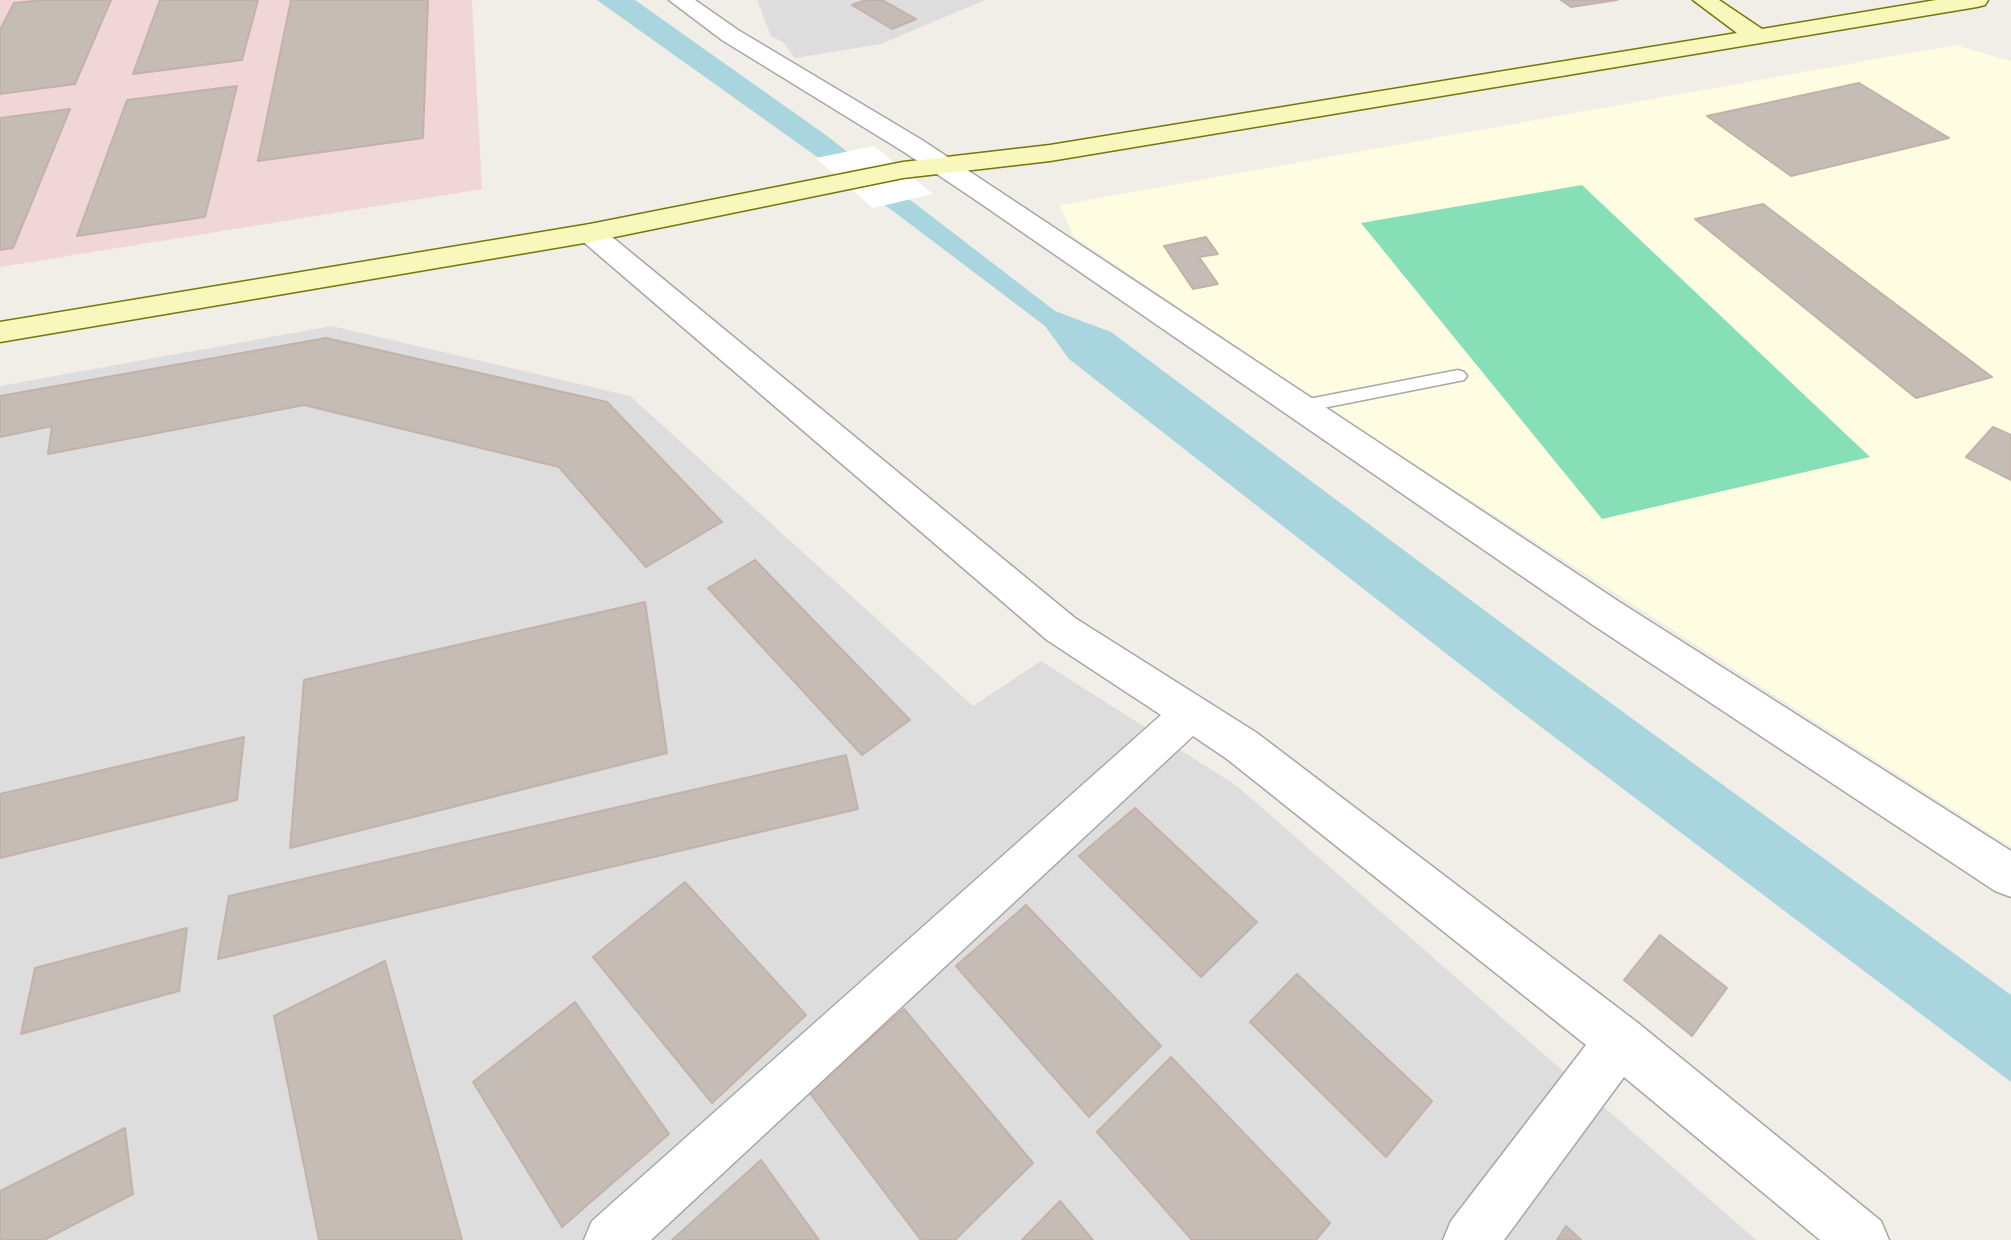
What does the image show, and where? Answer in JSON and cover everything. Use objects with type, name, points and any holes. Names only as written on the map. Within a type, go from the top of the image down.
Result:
[{"type":"street","points":[[680,0],[730,35],[943,166],[1604,612],[2011,876]]},
{"type":"street","points":[[1704,0],[1756,35]]},
{"type":"street","points":[[0,332],[590,233],[903,170],[1050,153],[1977,0]]},
{"type":"street","points":[[590,233],[1061,629],[1242,746],[1620,1041],[1862,1240]]},
{"type":"street","points":[[611,1240],[1191,713]]},
{"type":"street","points":[[1470,1240],[1620,1041]]},
{"type":"lane","points":[[1298,407],[1458,376]]},
{"type":"shaded area","points":[[0,0],[472,0],[482,189],[0,267]]},
{"type":"shaded area","points":[[757,0],[985,0],[881,44],[795,58],[783,42],[771,36]]},
{"type":"shaded area","points":[[1955,45],[2011,61],[2011,847],[1360,429],[1073,236],[1060,205]]},
{"type":"shaded area","points":[[332,326],[630,396],[973,706],[1041,661],[1237,786],[1756,1240],[0,1240],[0,386]]},
{"type":"green space","points":[[1582,185],[1870,457],[1602,519],[1361,223]]},
{"type":"water","points":[[597,0],[635,0],[827,136],[1055,311],[1111,332],[1523,639],[2011,995],[2011,1082],[1516,708],[1069,359],[1045,326],[893,211]]},
{"type":"pier","points":[[874,146],[933,194],[873,208],[816,158]]},
{"type":"building","points":[[43,0],[111,0],[75,84],[0,94],[0,30],[14,3]]},
{"type":"building","points":[[160,0],[258,0],[242,60],[133,74]]},
{"type":"building","points":[[291,0],[428,0],[423,138],[258,161]]},
{"type":"building","points":[[866,0],[882,0],[916,19],[892,29],[852,5]]},
{"type":"building","points":[[1561,0],[1617,0],[1571,7]]},
{"type":"building","points":[[1859,83],[1949,138],[1791,176],[1707,116]]},
{"type":"building","points":[[237,86],[205,217],[77,236],[127,100]]},
{"type":"building","points":[[70,109],[13,248],[0,250],[0,118]]},
{"type":"building","points":[[1763,204],[1992,377],[1916,398],[1695,219]]},
{"type":"building","points":[[1206,237],[1218,254],[1199,257],[1218,284],[1193,289],[1164,246]]},
{"type":"building","points":[[326,338],[607,402],[722,522],[646,567],[559,467],[304,405],[48,454],[52,426],[0,437],[0,396]]},
{"type":"building","points":[[1993,427],[2011,435],[2011,480],[1966,457]]},
{"type":"building","points":[[755,560],[910,720],[862,755],[708,588]]},
{"type":"building","points":[[645,602],[667,753],[290,848],[304,680]]},
{"type":"building","points":[[244,737],[237,800],[0,858],[0,794]]},
{"type":"building","points":[[846,755],[858,809],[218,959],[229,896]]},
{"type":"building","points":[[1135,808],[1257,922],[1201,977],[1079,856]]},
{"type":"building","points":[[685,882],[806,1015],[712,1103],[593,957]]},
{"type":"building","points":[[1026,905],[1161,1046],[1089,1117],[956,966]]},
{"type":"building","points":[[187,928],[179,991],[21,1034],[35,968]]},
{"type":"building","points":[[1660,935],[1727,988],[1692,1036],[1624,980]]},
{"type":"building","points":[[385,961],[462,1240],[319,1240],[274,1016]]},
{"type":"building","points":[[1297,974],[1432,1101],[1386,1157],[1250,1022]]},
{"type":"building","points":[[575,1002],[669,1134],[562,1227],[473,1082]]},
{"type":"building","points":[[904,1009],[1033,1163],[955,1240],[921,1240],[809,1092]]},
{"type":"building","points":[[1171,1057],[1330,1223],[1316,1240],[1192,1240],[1097,1132]]},
{"type":"building","points":[[125,1128],[133,1194],[44,1240],[0,1240],[0,1191]]},
{"type":"building","points":[[761,1160],[819,1240],[672,1240]]},
{"type":"building","points":[[1060,1201],[1093,1240],[1022,1240]]},
{"type":"building","points":[[1566,1226],[1581,1240],[1557,1240]]}]
